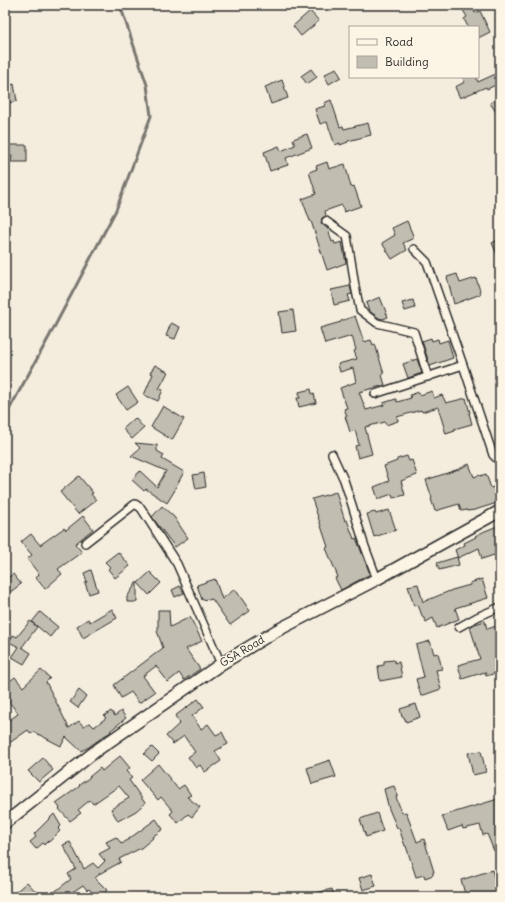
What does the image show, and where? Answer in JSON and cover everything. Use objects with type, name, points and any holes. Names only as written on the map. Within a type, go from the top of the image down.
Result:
[{"type":"street","points":[[326,221],[347,236],[360,310],[377,323],[414,332],[428,377]]},
{"type":"street","points":[[414,249],[427,262],[493,455],[500,460]]},
{"type":"street","points":[[375,394],[463,365]]},
{"type":"street","points":[[332,454],[344,480],[364,544],[377,579]]},
{"type":"street","points":[[85,543],[135,504],[141,508],[177,564],[221,664]]},
{"type":"street","name":"GSA Road","points":[[5,823],[97,750],[221,664],[276,631],[377,579],[500,511]]},
{"type":"street","points":[[458,627],[477,616],[500,608]]},
{"type":"building","points":[[460,5],[471,5],[475,13],[480,11],[490,32],[479,38],[479,26],[468,26],[464,19],[467,17]]},
{"type":"building","points":[[310,11],[319,21],[301,36],[293,26]]},
{"type":"building","points":[[336,68],[341,77],[329,84],[324,75]]},
{"type":"building","points":[[311,69],[317,77],[307,84],[301,76]]},
{"type":"building","points":[[500,72],[500,83],[460,98],[455,87],[465,82],[463,78],[476,78],[478,82]]},
{"type":"building","points":[[282,80],[288,98],[271,104],[265,87]]},
{"type":"building","points":[[14,84],[17,101],[5,104],[5,87]]},
{"type":"building","points":[[500,97],[500,118],[490,103]]},
{"type":"building","points":[[331,100],[340,127],[343,126],[344,129],[368,123],[371,135],[348,141],[340,145],[340,143],[335,145],[327,122],[320,124],[315,109],[325,106],[324,103]]},
{"type":"building","points":[[307,134],[312,148],[286,158],[288,165],[270,171],[264,152],[279,146],[281,151],[295,145],[293,139]]},
{"type":"building","points":[[9,145],[27,145],[27,162],[11,162],[12,156],[8,156]]},
{"type":"building","points":[[327,162],[329,169],[345,164],[351,187],[354,186],[361,206],[344,212],[342,205],[325,211],[326,216],[322,218],[321,223],[328,229],[332,242],[334,241],[335,244],[342,242],[346,263],[327,270],[302,199],[316,194],[309,172],[317,169],[316,166]]},
{"type":"building","points":[[407,221],[414,238],[403,243],[407,250],[392,259],[382,243],[395,235],[392,228]]},
{"type":"building","points":[[500,239],[500,261],[492,243]]},
{"type":"building","points":[[457,274],[460,283],[476,278],[481,294],[454,304],[447,277]]},
{"type":"building","points":[[350,286],[352,294],[348,295],[350,301],[334,305],[331,290]]},
{"type":"building","points":[[380,297],[388,317],[383,319],[369,311],[366,303]]},
{"type":"building","points":[[413,300],[415,308],[405,311],[402,303]]},
{"type":"building","points":[[293,310],[296,331],[282,333],[279,312]]},
{"type":"building","points":[[355,316],[364,342],[371,340],[373,345],[375,344],[384,374],[382,375],[385,385],[359,392],[366,410],[384,405],[383,403],[396,399],[397,402],[411,398],[410,395],[419,392],[420,395],[432,391],[434,398],[442,395],[446,403],[466,398],[472,424],[454,429],[455,431],[446,434],[438,407],[397,417],[398,421],[386,425],[385,422],[365,427],[372,454],[358,458],[355,446],[359,445],[355,430],[350,432],[344,409],[347,408],[340,388],[356,382],[353,368],[340,372],[338,364],[357,359],[354,351],[356,350],[352,336],[325,344],[320,328]]},
{"type":"building","points":[[171,323],[180,327],[175,339],[166,336]]},
{"type":"building","points":[[431,338],[432,341],[438,339],[439,343],[448,340],[453,358],[430,366],[422,341]]},
{"type":"building","points":[[417,359],[422,373],[408,378],[403,364]]},
{"type":"building","points":[[155,365],[168,372],[159,389],[163,390],[158,401],[144,395],[153,374],[150,373]]},
{"type":"building","points":[[128,387],[138,402],[126,410],[116,395]]},
{"type":"building","points":[[311,389],[312,394],[314,393],[316,403],[299,407],[297,398],[300,398],[299,392]]},
{"type":"building","points":[[163,406],[184,419],[172,440],[151,427]]},
{"type":"building","points":[[135,418],[144,428],[132,439],[123,429]]},
{"type":"building","points":[[135,443],[157,445],[157,451],[164,455],[162,459],[184,472],[167,503],[146,489],[144,491],[132,480],[140,471],[157,487],[166,471],[131,456],[140,448]]},
{"type":"building","points":[[407,456],[409,461],[412,460],[417,475],[401,481],[405,495],[393,498],[392,494],[378,499],[374,487],[389,481],[384,466],[397,461],[397,459]]},
{"type":"building","points":[[469,464],[474,477],[486,474],[491,488],[500,484],[500,502],[475,510],[461,511],[459,504],[435,511],[426,480]]},
{"type":"building","points":[[204,473],[206,487],[196,489],[193,475]]},
{"type":"building","points":[[79,476],[93,493],[91,494],[96,500],[78,514],[60,492]]},
{"type":"building","points":[[336,492],[345,521],[347,520],[354,539],[356,538],[370,574],[341,590],[335,578],[338,577],[326,548],[328,547],[312,499]]},
{"type":"building","points":[[162,506],[174,517],[188,538],[175,547],[152,517]]},
{"type":"building","points":[[389,510],[396,530],[374,537],[367,514],[375,512],[376,514]]},
{"type":"building","points":[[83,516],[93,529],[75,544],[82,552],[58,569],[62,574],[45,589],[36,578],[39,574],[27,559],[32,555],[21,542],[31,534],[40,545],[64,528],[66,530]]},
{"type":"building","points":[[500,525],[500,553],[482,559],[479,548],[458,558],[455,550],[465,545],[464,543],[476,537],[475,536]]},
{"type":"building","points":[[118,552],[130,566],[115,578],[108,569],[110,567],[105,562]]},
{"type":"building","points":[[457,557],[459,565],[439,570],[437,563]]},
{"type":"building","points":[[91,570],[98,591],[89,594],[85,583],[87,582],[84,573]]},
{"type":"building","points":[[150,572],[161,583],[149,595],[138,583]]},
{"type":"building","points":[[13,574],[21,584],[5,596],[5,580]]},
{"type":"building","points":[[215,579],[222,599],[235,589],[250,611],[230,625],[212,599],[202,600],[197,585]]},
{"type":"building","points":[[482,579],[488,598],[455,608],[459,619],[437,628],[433,618],[426,622],[418,605],[414,606],[408,586],[418,584],[423,602],[452,590],[470,585],[470,583]]},
{"type":"building","points":[[137,582],[137,602],[127,602],[127,597]]},
{"type":"building","points":[[180,586],[184,593],[175,597],[172,590]]},
{"type":"building","points":[[112,609],[117,618],[83,638],[77,626],[88,619],[90,622]]},
{"type":"building","points":[[158,610],[169,610],[170,627],[190,617],[202,641],[186,649],[200,669],[184,680],[179,673],[168,682],[156,666],[143,676],[155,692],[139,703],[131,692],[121,698],[114,685],[163,648],[157,631]]},
{"type":"building","points":[[40,612],[58,627],[50,637],[32,622]]},
{"type":"building","points":[[30,621],[37,627],[22,647],[31,653],[24,664],[12,657],[19,647],[9,642],[13,635],[17,637]]},
{"type":"building","points":[[485,621],[487,629],[500,625],[500,672],[486,676],[485,672],[462,679],[458,665],[480,659],[470,627]]},
{"type":"building","points":[[430,641],[434,654],[438,653],[442,669],[436,670],[441,689],[421,696],[416,679],[424,677],[416,645]]},
{"type":"building","points":[[394,660],[395,663],[399,662],[402,677],[380,681],[378,666],[384,665],[384,661]]},
{"type":"building","points":[[41,670],[50,678],[46,682],[69,728],[79,721],[83,726],[90,723],[94,727],[106,718],[104,716],[111,711],[115,716],[121,711],[126,718],[110,731],[111,732],[81,751],[66,737],[61,746],[34,732],[31,734],[28,730],[5,746],[5,723],[18,713],[5,697],[5,685],[15,677],[23,687]]},
{"type":"building","points":[[79,690],[86,696],[78,708],[70,702]]},
{"type":"building","points":[[198,699],[204,707],[192,716],[201,729],[208,724],[216,735],[222,732],[228,744],[215,751],[221,761],[205,772],[200,765],[196,768],[188,757],[195,752],[184,736],[173,744],[166,736],[180,723],[175,716]]},
{"type":"building","points":[[416,704],[420,717],[406,722],[404,717],[402,717],[400,709]]},
{"type":"building","points":[[152,747],[159,754],[152,761],[144,754]]},
{"type":"building","points":[[481,751],[486,772],[473,775],[468,753]]},
{"type":"building","points":[[120,756],[130,768],[126,771],[132,778],[129,780],[145,803],[136,811],[118,821],[111,809],[129,798],[119,786],[93,804],[90,800],[78,810],[81,813],[70,821],[59,809],[60,808],[56,803],[80,786],[79,785],[100,768],[102,771]]},
{"type":"building","points":[[43,758],[53,770],[39,782],[28,771]]},
{"type":"building","points":[[330,760],[336,777],[312,784],[307,768]]},
{"type":"building","points":[[158,764],[178,789],[184,785],[191,795],[187,797],[200,807],[192,817],[188,814],[178,823],[170,814],[173,811],[161,797],[158,800],[140,780]]},
{"type":"building","points":[[394,786],[398,796],[396,797],[402,813],[406,812],[417,842],[424,839],[434,872],[433,875],[425,878],[424,875],[416,877],[399,828],[397,828],[389,809],[384,789]]},
{"type":"building","points":[[498,799],[500,803],[500,849],[494,851],[487,834],[483,835],[480,825],[463,829],[462,826],[448,831],[442,816]]},
{"type":"building","points":[[377,813],[383,831],[366,837],[360,819]]},
{"type":"building","points":[[54,814],[61,826],[58,829],[60,831],[49,842],[48,841],[44,845],[43,843],[36,849],[30,842],[36,837],[34,834]]},
{"type":"building","points":[[156,819],[163,829],[141,848],[119,859],[121,862],[99,874],[95,878],[107,890],[100,897],[97,897],[89,889],[87,890],[83,885],[71,893],[74,897],[48,897],[71,879],[68,874],[76,869],[63,845],[70,842],[84,869],[93,863],[98,868],[105,861],[99,854],[110,848],[106,842],[116,837],[122,844]]},
{"type":"building","points":[[492,870],[494,877],[500,875],[500,895],[495,897],[466,897],[461,880]]},
{"type":"building","points":[[372,874],[376,886],[363,890],[359,878]]},
{"type":"building","points":[[27,882],[41,897],[10,897]]},
{"type":"building","points":[[332,889],[334,897],[312,897],[311,894]]},
{"type":"waterway","points":[[5,417],[116,210],[151,116],[147,85],[121,8],[122,5]]}]
